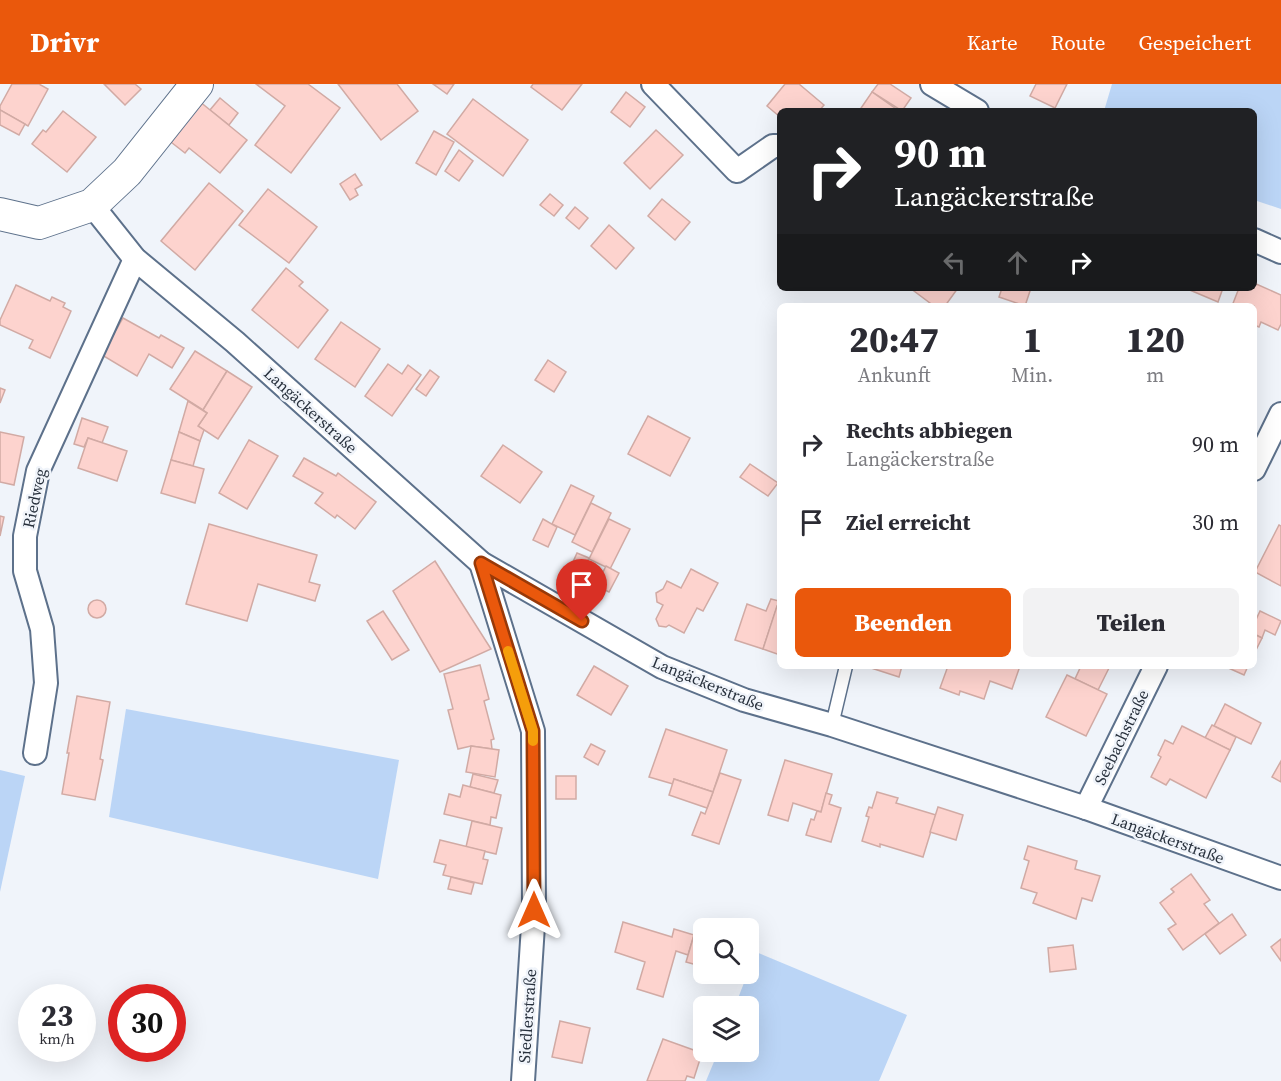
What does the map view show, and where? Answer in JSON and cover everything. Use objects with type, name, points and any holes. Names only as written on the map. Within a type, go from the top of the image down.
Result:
[{"type":"street","points":[[0,214],[39,223],[92,206],[127,172],[197,84]]},
{"type":"street","points":[[653,84],[737,171],[773,146],[777,146]]},
{"type":"street","points":[[932,84],[972,108]]},
{"type":"street","name":"Langäckerstraße","points":[[92,206],[135,259],[235,342],[481,563],[662,668],[744,700],[832,725],[1086,808],[1281,878]]},
{"type":"street","points":[[1257,241],[1281,252]]},
{"type":"street","name":"Riedweg","points":[[36,753],[46,683],[42,629],[25,571],[25,536],[38,471],[135,259]]},
{"type":"street","points":[[1257,463],[1281,414]]},
{"type":"street","name":"Siedlerstraße","points":[[481,563],[533,731],[534,910],[523,1081]]},
{"type":"street","name":"Seebachstraße","points":[[1086,808],[1155,669]]},
{"type":"lane","points":[[832,725],[845,669]]},
{"type":"shaded area","points":[[1112,84],[1281,84],[1281,209],[1257,201],[1257,108],[1105,108]]},
{"type":"shaded area","points":[[126,709],[399,760],[378,879],[109,817]]},
{"type":"shaded area","points":[[0,770],[25,776],[0,892]]},
{"type":"shaded area","points":[[759,953],[907,1015],[879,1081],[706,1081],[714,1062],[759,1062],[759,996],[739,996],[744,984],[759,984]]},
{"type":"building","points":[[12,84],[39,84],[48,89],[28,126],[0,110]]},
{"type":"building","points":[[104,84],[135,84],[141,89],[125,105]]},
{"type":"building","points":[[256,84],[308,84],[340,108],[291,173],[255,145],[285,106]]},
{"type":"building","points":[[338,84],[397,84],[418,111],[381,140]]},
{"type":"building","points":[[433,84],[454,84],[447,94]]},
{"type":"building","points":[[533,84],[582,84],[562,110],[531,87]]},
{"type":"building","points":[[785,84],[799,84],[824,105],[822,108],[777,108],[777,114],[767,106]]},
{"type":"building","points":[[878,84],[890,84],[911,98],[904,108],[897,108],[872,92]]},
{"type":"building","points":[[1036,84],[1067,84],[1055,108],[1030,96]]},
{"type":"building","points":[[626,92],[645,107],[630,127],[611,112]]},
{"type":"building","points":[[872,92],[895,108],[861,108]]},
{"type":"building","points":[[220,98],[238,113],[229,125],[210,110]]},
{"type":"building","points":[[473,99],[528,140],[503,176],[447,134]]},
{"type":"building","points":[[199,101],[247,140],[220,173],[189,148],[185,153],[167,139]]},
{"type":"building","points":[[0,110],[25,124],[19,135],[0,125]]},
{"type":"building","points":[[63,111],[96,137],[67,172],[32,144],[43,130],[46,132]]},
{"type":"building","points":[[656,130],[683,155],[650,189],[624,163]]},
{"type":"building","points":[[434,131],[454,142],[436,175],[416,163]]},
{"type":"building","points":[[459,150],[473,161],[459,181],[445,171]]},
{"type":"building","points":[[355,174],[362,185],[355,189],[358,195],[350,200],[340,184]]},
{"type":"building","points":[[209,183],[243,211],[195,270],[161,241]]},
{"type":"building","points":[[268,189],[317,227],[289,263],[239,225]]},
{"type":"building","points":[[550,194],[563,205],[554,216],[540,205]]},
{"type":"building","points":[[662,199],[690,222],[675,240],[648,216]]},
{"type":"building","points":[[575,207],[588,218],[579,229],[566,218]]},
{"type":"building","points":[[609,225],[634,248],[616,269],[591,246]]},
{"type":"building","points":[[286,268],[303,282],[299,286],[328,310],[298,348],[252,310]]},
{"type":"building","points":[[1257,284],[1281,295],[1281,324],[1278,330],[1261,322],[1259,327],[1257,326],[1257,303],[1233,303],[1238,291],[1257,291]]},
{"type":"building","points":[[16,285],[50,301],[52,297],[65,303],[63,307],[71,311],[50,358],[29,348],[33,340],[0,325],[0,320]]},
{"type":"building","points":[[914,291],[956,291],[947,303],[930,303]]},
{"type":"building","points":[[1001,291],[1030,291],[1026,303],[1016,303],[999,297]]},
{"type":"building","points":[[1192,291],[1222,291],[1218,302]]},
{"type":"building","points":[[123,318],[159,338],[161,335],[184,348],[172,368],[149,354],[137,376],[102,355]]},
{"type":"building","points":[[341,322],[380,349],[355,387],[315,359]]},
{"type":"building","points":[[195,351],[227,371],[203,410],[170,389]]},
{"type":"building","points":[[548,360],[566,372],[554,392],[535,380]]},
{"type":"building","points":[[388,364],[402,374],[408,365],[421,375],[392,416],[365,396]]},
{"type":"building","points":[[430,370],[439,377],[426,396],[416,389]]},
{"type":"building","points":[[227,371],[252,387],[218,439],[198,426],[207,413],[203,410]]},
{"type":"building","points":[[0,388],[5,390],[0,403]]},
{"type":"building","points":[[188,401],[207,413],[198,426],[204,430],[200,441],[179,432]]},
{"type":"building","points":[[648,416],[690,438],[670,476],[628,454]]},
{"type":"building","points":[[82,418],[108,427],[102,443],[88,438],[84,447],[74,444]]},
{"type":"building","points":[[0,432],[24,437],[14,485],[0,482]]},
{"type":"building","points":[[179,432],[200,441],[193,466],[171,460]]},
{"type":"building","points":[[88,438],[127,451],[117,481],[78,468]]},
{"type":"building","points":[[249,440],[278,456],[247,509],[219,493]]},
{"type":"building","points":[[503,445],[542,472],[520,503],[481,476]]},
{"type":"building","points":[[304,458],[336,476],[338,473],[376,502],[355,529],[337,515],[335,518],[315,503],[323,493],[293,476]]},
{"type":"building","points":[[171,460],[204,469],[195,503],[161,493]]},
{"type":"building","points":[[750,464],[777,484],[768,496],[740,477]]},
{"type":"building","points":[[571,485],[594,496],[575,535],[552,524]]},
{"type":"building","points":[[591,503],[611,513],[592,552],[572,542]]},
{"type":"building","points":[[0,516],[4,517],[0,536]]},
{"type":"building","points":[[543,519],[557,527],[548,547],[533,540]]},
{"type":"building","points":[[609,519],[630,529],[610,569],[589,559]]},
{"type":"building","points":[[209,524],[317,555],[309,582],[320,585],[315,601],[258,584],[247,621],[186,604]]},
{"type":"building","points":[[1279,525],[1281,526],[1281,586],[1257,573],[1257,568]]},
{"type":"building","points":[[577,553],[589,558],[579,578],[568,573]]},
{"type":"building","points":[[435,561],[491,649],[440,672],[393,591]]},
{"type":"building","points":[[606,566],[619,573],[609,592],[596,586]]},
{"type":"building","points":[[691,569],[718,583],[703,611],[697,608],[684,633],[669,625],[659,626],[656,619],[663,605],[657,602],[656,593],[663,589],[667,581],[681,588]]},
{"type":"building","points":[[771,599],[777,600],[777,607],[763,649],[735,640],[747,604],[766,611]]},
{"type":"building","points":[[97,600],[103,603],[106,609],[103,615],[97,618],[91,615],[88,609],[91,603]]},
{"type":"building","points":[[777,606],[777,654],[763,649]]},
{"type":"building","points":[[383,611],[409,650],[392,660],[367,621]]},
{"type":"building","points":[[1260,611],[1281,621],[1275,635],[1265,630],[1262,638],[1257,636],[1257,618]]},
{"type":"building","points":[[1257,636],[1262,638],[1257,648]]},
{"type":"building","points":[[480,665],[489,699],[484,701],[494,739],[491,740],[492,749],[471,746],[458,749],[448,710],[453,709],[444,674]]},
{"type":"building","points":[[594,666],[628,686],[611,715],[577,695]]},
{"type":"building","points":[[874,669],[901,669],[899,677]]},
{"type":"building","points":[[947,669],[1019,669],[1012,689],[990,681],[984,699],[960,691],[959,695],[940,688]]},
{"type":"building","points":[[1080,669],[1108,669],[1098,690],[1075,679]]},
{"type":"building","points":[[1231,669],[1247,669],[1244,675]]},
{"type":"building","points":[[1067,675],[1107,694],[1086,736],[1046,717]]},
{"type":"building","points":[[77,696],[110,702],[100,759],[103,760],[95,800],[62,794]]},
{"type":"building","points":[[1225,704],[1261,723],[1251,744],[1214,726]]},
{"type":"building","points":[[1212,725],[1236,737],[1230,750],[1205,738]]},
{"type":"building","points":[[1182,726],[1230,750],[1206,798],[1170,779],[1166,785],[1151,777],[1161,757],[1158,755],[1165,740],[1173,744]]},
{"type":"building","points":[[666,729],[727,750],[713,792],[674,779],[673,784],[649,777]]},
{"type":"building","points":[[591,744],[605,751],[598,765],[584,757]]},
{"type":"building","points":[[471,746],[499,750],[495,777],[466,772]]},
{"type":"building","points":[[785,760],[832,774],[821,812],[793,803],[788,821],[768,815]]},
{"type":"building","points":[[1281,761],[1281,782],[1272,777]]},
{"type":"building","points":[[720,773],[741,780],[719,844],[692,835],[701,812],[705,814]]},
{"type":"building","points":[[473,774],[498,780],[494,793],[470,787]]},
{"type":"building","points":[[556,776],[576,776],[576,799],[556,799]]},
{"type":"building","points":[[674,779],[713,792],[707,808],[669,795]]},
{"type":"building","points":[[463,785],[501,795],[496,818],[491,817],[490,825],[444,814],[449,794],[460,797]]},
{"type":"building","points":[[877,792],[898,798],[896,803],[936,815],[923,857],[862,841],[869,817],[866,816],[869,807],[872,808]]},
{"type":"building","points":[[826,793],[832,795],[829,804],[841,808],[831,842],[806,835],[811,819],[814,820],[817,811],[821,812]]},
{"type":"building","points":[[938,807],[963,815],[956,840],[930,832]]},
{"type":"building","points":[[472,821],[502,828],[496,854],[466,847]]},
{"type":"building","points":[[440,840],[485,851],[483,859],[488,860],[482,884],[443,875],[446,865],[434,862]]},
{"type":"building","points":[[1028,846],[1077,861],[1075,869],[1100,876],[1092,901],[1082,898],[1076,919],[1033,903],[1037,893],[1021,888],[1029,861],[1024,859]]},
{"type":"building","points":[[1191,874],[1210,900],[1204,904],[1219,923],[1183,950],[1168,929],[1176,924],[1160,903],[1174,892],[1171,889]]},
{"type":"building","points":[[451,877],[474,883],[471,894],[448,889]]},
{"type":"building","points":[[1232,914],[1246,935],[1220,954],[1205,934]]},
{"type":"building","points":[[623,922],[672,937],[674,929],[693,935],[688,955],[676,951],[663,997],[637,989],[645,962],[615,952]]},
{"type":"building","points":[[693,938],[693,964],[686,962]]},
{"type":"building","points":[[1281,939],[1281,961],[1271,947]]},
{"type":"building","points":[[1073,945],[1076,969],[1050,972],[1048,948]]},
{"type":"building","points":[[560,1021],[590,1028],[582,1063],[552,1057]]},
{"type":"building","points":[[663,1039],[693,1050],[693,1062],[699,1062],[694,1078],[687,1076],[685,1081],[647,1081]]},
{"type":"slow traffic","points":[[508,651],[533,731],[533,741]]},
{"type":"route","points":[[534,910],[533,731],[481,563],[582,621]]}]
